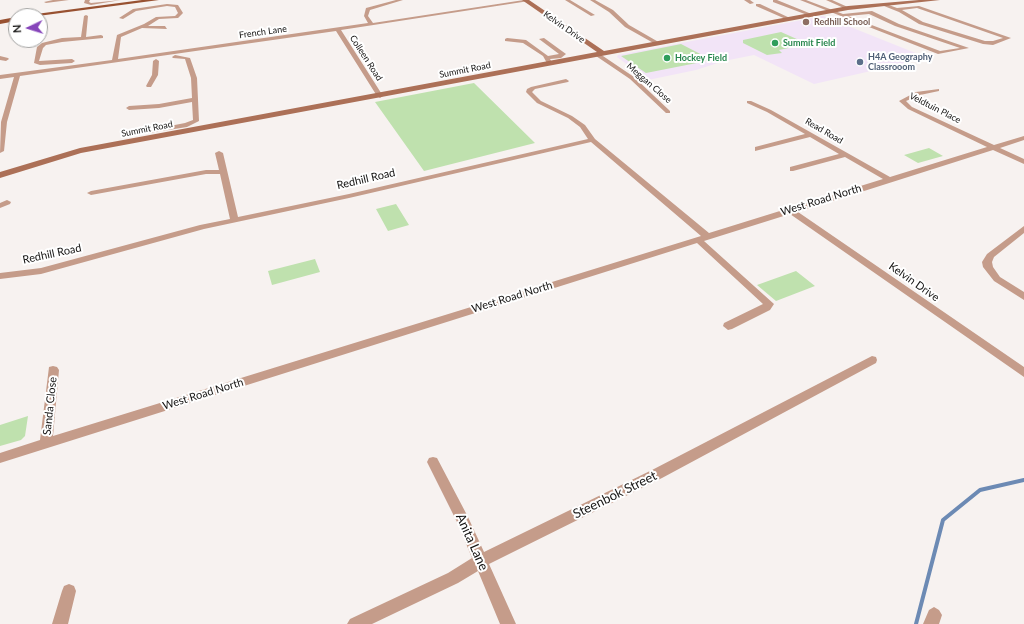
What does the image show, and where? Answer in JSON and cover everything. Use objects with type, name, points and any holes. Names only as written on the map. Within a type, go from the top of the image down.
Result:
[{"type":"main road","points":[[48,13],[156,0]]},
{"type":"main road","name":"Summit Road","points":[[0,175],[67,154],[380,96],[549,61],[659,44],[848,8],[937,0]]},
{"type":"main road","name":"Kelvin Drive","points":[[526,1],[600,54]]},
{"type":"main road","points":[[48,15],[132,3]]},
{"type":"street","points":[[46,2],[67,0]]},
{"type":"street","points":[[87,1],[88,4],[91,4],[119,0]]},
{"type":"street","points":[[372,24],[366,16],[368,10],[401,0]]},
{"type":"street","points":[[485,0],[494,6]]},
{"type":"street","points":[[567,0],[593,15]]},
{"type":"street","points":[[592,0],[611,11],[627,26],[659,44]]},
{"type":"street","points":[[746,0],[752,3]]},
{"type":"street","points":[[775,0],[812,15]]},
{"type":"street","points":[[802,0],[834,11],[844,15],[940,53],[966,48],[897,25],[871,13],[864,12],[844,15]]},
{"type":"street","points":[[828,0],[848,8]]},
{"type":"street","name":"French Lane","points":[[0,77],[338,30],[526,1]]},
{"type":"street","points":[[886,4],[920,23],[985,42],[993,43],[1008,38],[908,3],[896,9]]},
{"type":"street","points":[[115,62],[118,37],[158,18],[176,17],[180,15],[180,12],[176,6],[167,5],[135,10],[121,18]]},
{"type":"street","points":[[758,5],[790,19]]},
{"type":"street","points":[[84,39],[86,16]]},
{"type":"street","points":[[141,27],[165,28]]},
{"type":"street","name":"Colleen Road","points":[[338,30],[380,96]]},
{"type":"street","points":[[81,66],[79,61],[36,62],[40,47],[44,44],[101,38]]},
{"type":"street","points":[[507,40],[524,41],[549,61],[563,54],[542,39]]},
{"type":"street","name":"Meggan Close","points":[[600,54],[628,75],[668,112]]},
{"type":"street","points":[[105,63],[119,67],[176,57],[187,58],[194,78],[196,119],[192,123],[126,136]]},
{"type":"street","points":[[0,58],[6,59],[0,62]]},
{"type":"street","points":[[149,86],[155,74],[156,61]]},
{"type":"street","points":[[0,151],[4,122],[17,75]]},
{"type":"street","points":[[566,81],[533,88],[529,92],[541,103],[570,117],[585,129],[592,140],[702,238],[768,304],[766,308],[728,326]]},
{"type":"street","name":"Veldtuin Place","points":[[937,90],[918,93],[902,101],[910,108],[994,148]]},
{"type":"street","points":[[129,108],[159,106],[194,100]]},
{"type":"street","points":[[0,103],[10,101]]},
{"type":"street","name":"Read Road","points":[[749,102],[888,179]]},
{"type":"street","points":[[758,149],[810,135]]},
{"type":"street","name":"West Road North","points":[[0,458],[888,179],[1024,138]]},
{"type":"street","name":"Redhill Road","points":[[0,276],[59,266],[154,239],[234,220],[349,196],[592,140]]},
{"type":"street","points":[[994,148],[1024,162]]},
{"type":"street","points":[[219,153],[234,220]]},
{"type":"street","points":[[793,169],[845,155]]},
{"type":"street","points":[[91,193],[206,172],[224,172]]},
{"type":"street","name":"Kelvin Drive","points":[[790,210],[1024,373]]},
{"type":"street","points":[[1024,229],[990,256],[986,262],[997,279],[1024,297]]},
{"type":"street","name":"Steenbok Street","points":[[355,624],[453,578],[481,562],[669,468],[872,360]]},
{"type":"street","name":"Sanda Close","points":[[46,443],[54,370]]},
{"type":"street","name":"Anita Lane","points":[[433,462],[481,562],[508,624]]},
{"type":"street","points":[[60,624],[69,591]]},
{"type":"shaded area","points":[[823,16],[928,58],[814,84],[754,55],[724,61],[696,70],[648,80],[617,57],[618,55]]},
{"type":"green space","name":"Summit Field","points":[[781,32],[808,44],[779,50],[782,53],[767,55],[743,43],[743,40]]},
{"type":"green space","name":"Hockey Field","points":[[681,44],[712,60],[646,73],[621,56]]},
{"type":"green space","points":[[474,83],[535,143],[424,171],[375,102]]},
{"type":"green space","points":[[929,148],[943,156],[918,163],[904,155]]},
{"type":"green space","points":[[396,204],[409,225],[388,231],[376,209]]},
{"type":"green space","points":[[315,259],[320,272],[272,285],[268,271]]},
{"type":"green space","points":[[796,271],[815,286],[776,301],[757,285]]},
{"type":"green space","points":[[28,416],[25,436],[21,440],[0,446],[0,425]]},
{"type":"waterway","points":[[916,624],[943,520],[980,490],[1024,480]]},
{"type":"place","name":"Redhill School","points":[[806,22]]},
{"type":"place","name":"Summit Field","points":[[775,43]]},
{"type":"place","name":"Hockey Field","points":[[667,58]]},
{"type":"place","name":"H4A Geography Classrooom","points":[[860,62]]}]
